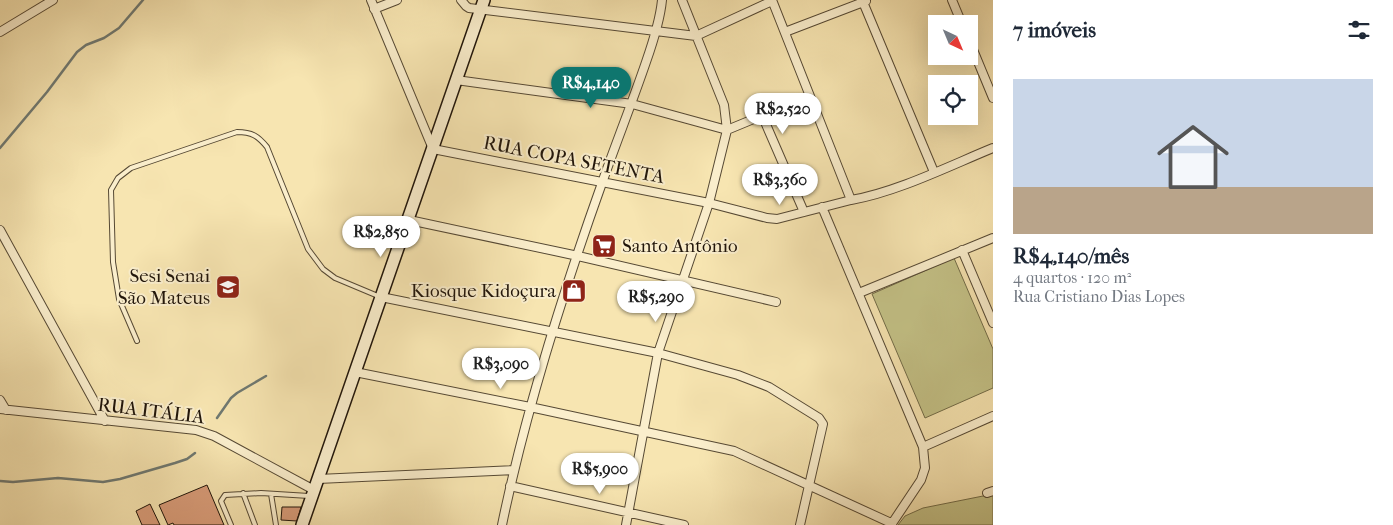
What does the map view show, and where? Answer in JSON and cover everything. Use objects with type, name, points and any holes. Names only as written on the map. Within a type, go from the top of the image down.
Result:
[{"type":"street","points":[[0,32],[53,0]]},
{"type":"street","points":[[371,0],[433,148]]},
{"type":"street","points":[[374,9],[397,0]]},
{"type":"street","points":[[502,525],[530,407],[602,183],[632,104],[656,32],[662,0]]},
{"type":"street","points":[[626,525],[658,353],[709,203],[728,130],[724,105],[682,0]]},
{"type":"street","points":[[464,3],[656,32],[696,36],[772,0],[850,200]]},
{"type":"street","points":[[952,0],[958,15]]},
{"type":"street","points":[[785,32],[866,1],[934,172]]},
{"type":"street","points":[[302,525],[482,5]]},
{"type":"street","points":[[978,62],[993,98]]},
{"type":"street","points":[[456,80],[632,104],[728,130],[760,118],[765,122],[804,212]]},
{"type":"street","name":"RUA COPA SETENTA","points":[[433,148],[709,203],[777,219],[868,197],[993,148]]},
{"type":"street","points":[[355,372],[530,407],[743,454],[891,524],[921,480],[925,468],[923,447],[822,207]]},
{"type":"street","points":[[409,220],[578,256],[776,302]]},
{"type":"street","points":[[0,230],[105,421]]},
{"type":"street","points":[[859,293],[993,238]]},
{"type":"street","points":[[962,250],[993,323]]},
{"type":"street","points":[[380,297],[658,353],[738,375],[769,387],[821,421],[823,427],[800,525]]},
{"type":"street","points":[[0,400],[3,410]]},
{"type":"street","name":"RUA ITÁLIA","points":[[3,410],[196,430],[229,444],[314,488]]},
{"type":"street","points":[[923,447],[993,416]]},
{"type":"street","points":[[314,488],[514,470]]},
{"type":"street","points":[[510,486],[684,525]]},
{"type":"lane","points":[[137,341],[119,299],[114,271],[111,190],[118,178],[131,168],[237,132],[249,132],[258,136],[267,146],[308,249],[323,269],[335,278],[380,297]]},
{"type":"lane","points":[[231,525],[221,501],[225,494],[270,494],[314,488]]},
{"type":"lane","points":[[243,494],[254,525]]},
{"type":"lane","points":[[270,494],[276,525]]},
{"type":"shaded area","points":[[954,258],[993,349],[993,388],[925,418],[872,294]]},
{"type":"shaded area","points":[[993,494],[993,525],[898,525],[905,516],[923,508]]},
{"type":"building","points":[[207,485],[224,525],[174,525],[173,523],[168,525],[159,505]]},
{"type":"building","points":[[150,504],[160,525],[142,525],[136,511]]},
{"type":"building","points":[[282,507],[301,507],[297,521],[281,520]]},
{"type":"waterway","points":[[0,148],[47,92],[77,52],[86,45],[104,38],[119,28],[143,0]]},
{"type":"waterway","points":[[217,418],[231,398],[266,376]]},
{"type":"waterway","points":[[0,481],[13,482],[58,478],[103,482],[175,463],[187,459],[195,453]]},
{"type":"place","name":"Santo Antônio","points":[[604,246]]},
{"type":"place","name":"Sesi Senai São Mateus","points":[[228,287]]},
{"type":"place","name":"Kiosque Kidoçura","points":[[574,291]]}]
